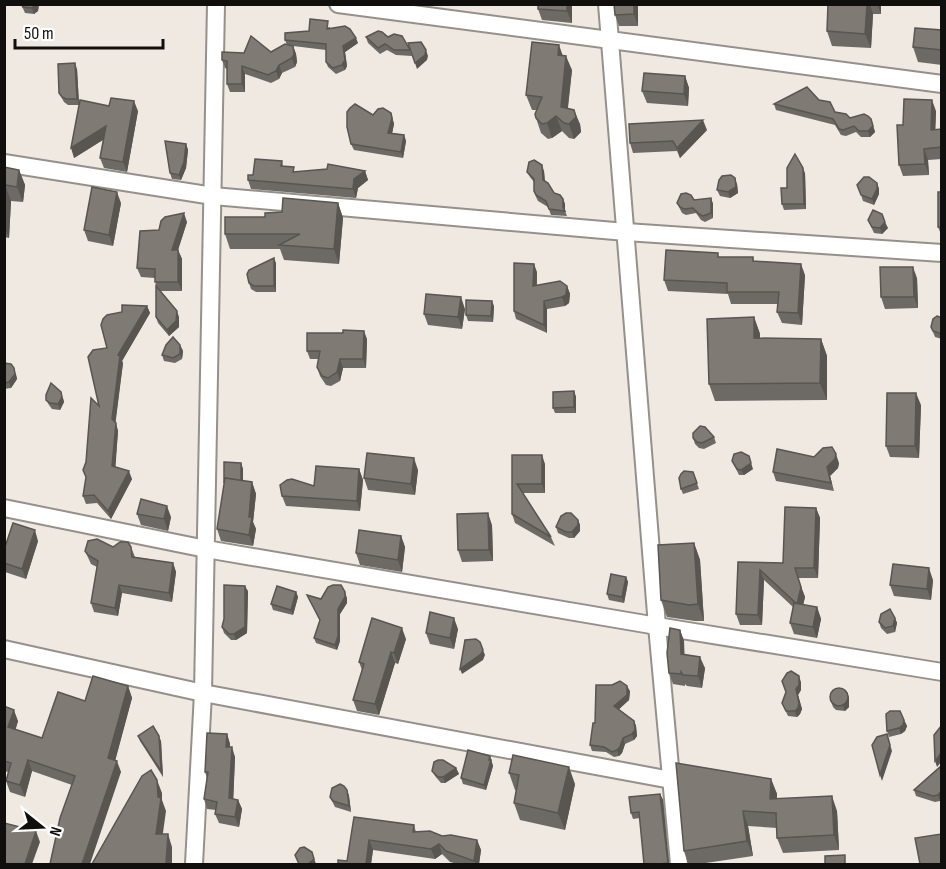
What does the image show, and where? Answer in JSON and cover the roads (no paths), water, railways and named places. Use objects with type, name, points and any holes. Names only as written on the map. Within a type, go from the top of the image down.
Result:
[{"type":"street","points":[[194,864],[203,693],[216,4]]},
{"type":"street","points":[[338,4],[611,42],[942,84]]},
{"type":"street","points":[[607,4],[657,626],[679,864]]},
{"type":"street","points":[[4,163],[213,195],[626,232],[942,253]]},
{"type":"street","points":[[4,508],[206,549],[942,672]]},
{"type":"street","points":[[4,649],[203,693],[671,780]]}]
